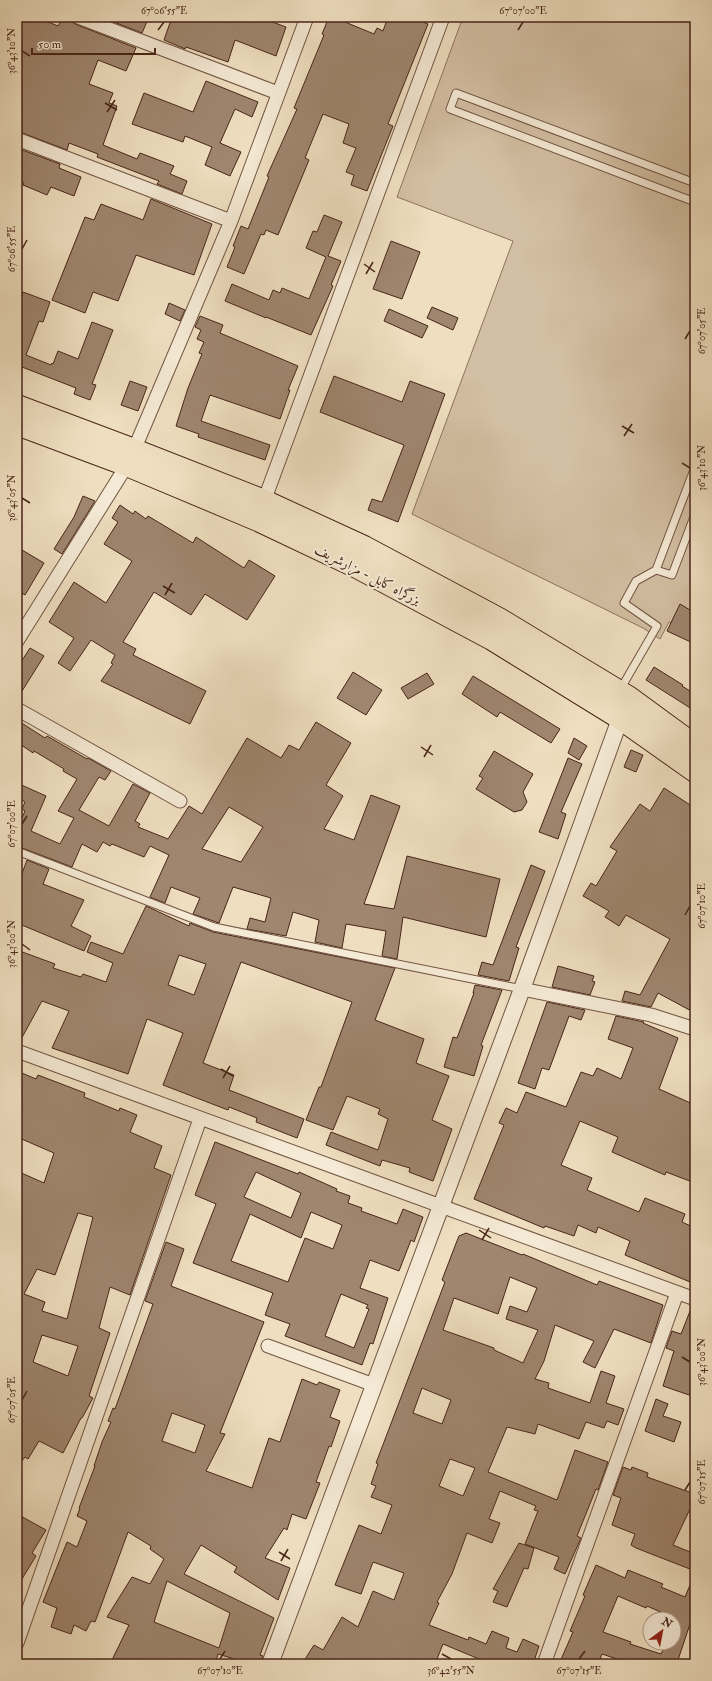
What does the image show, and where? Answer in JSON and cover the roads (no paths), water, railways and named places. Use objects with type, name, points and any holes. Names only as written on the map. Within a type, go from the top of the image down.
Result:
[{"type":"highway","name":"بزرگراه کابل - مزارشریف","points":[[17,406],[131,457],[258,520],[357,566],[492,639],[620,718],[695,771]]},
{"type":"highway","name":"بزرگراه کابل - مزارشریف","points":[[17,424],[131,457],[264,501],[364,547],[499,619],[624,695],[695,746]]},
{"type":"street","points":[[78,17],[278,93]]},
{"type":"street","points":[[17,641],[22,625],[131,457],[231,221],[307,17]]},
{"type":"street","points":[[264,501],[444,17]]},
{"type":"street","points":[[17,139],[231,221]]},
{"type":"street","points":[[270,1664],[522,989],[620,718],[624,695]]},
{"type":"street","points":[[17,709],[180,800]]},
{"type":"street","points":[[522,989],[651,1015],[695,1029]]},
{"type":"street","points":[[17,1051],[695,1300]]},
{"type":"street","points":[[17,1643],[200,1119]]},
{"type":"street","points":[[544,1664],[677,1293]]},
{"type":"street","points":[[268,1346],[374,1385]]},
{"type":"lane","points":[[695,183],[456,93],[450,109],[695,202]]},
{"type":"lane","points":[[624,695],[657,626],[624,603],[636,581],[656,570],[695,467]]},
{"type":"lane","points":[[656,570],[672,576],[695,514]]},
{"type":"lane","points":[[17,851],[214,927],[522,989]]}]
